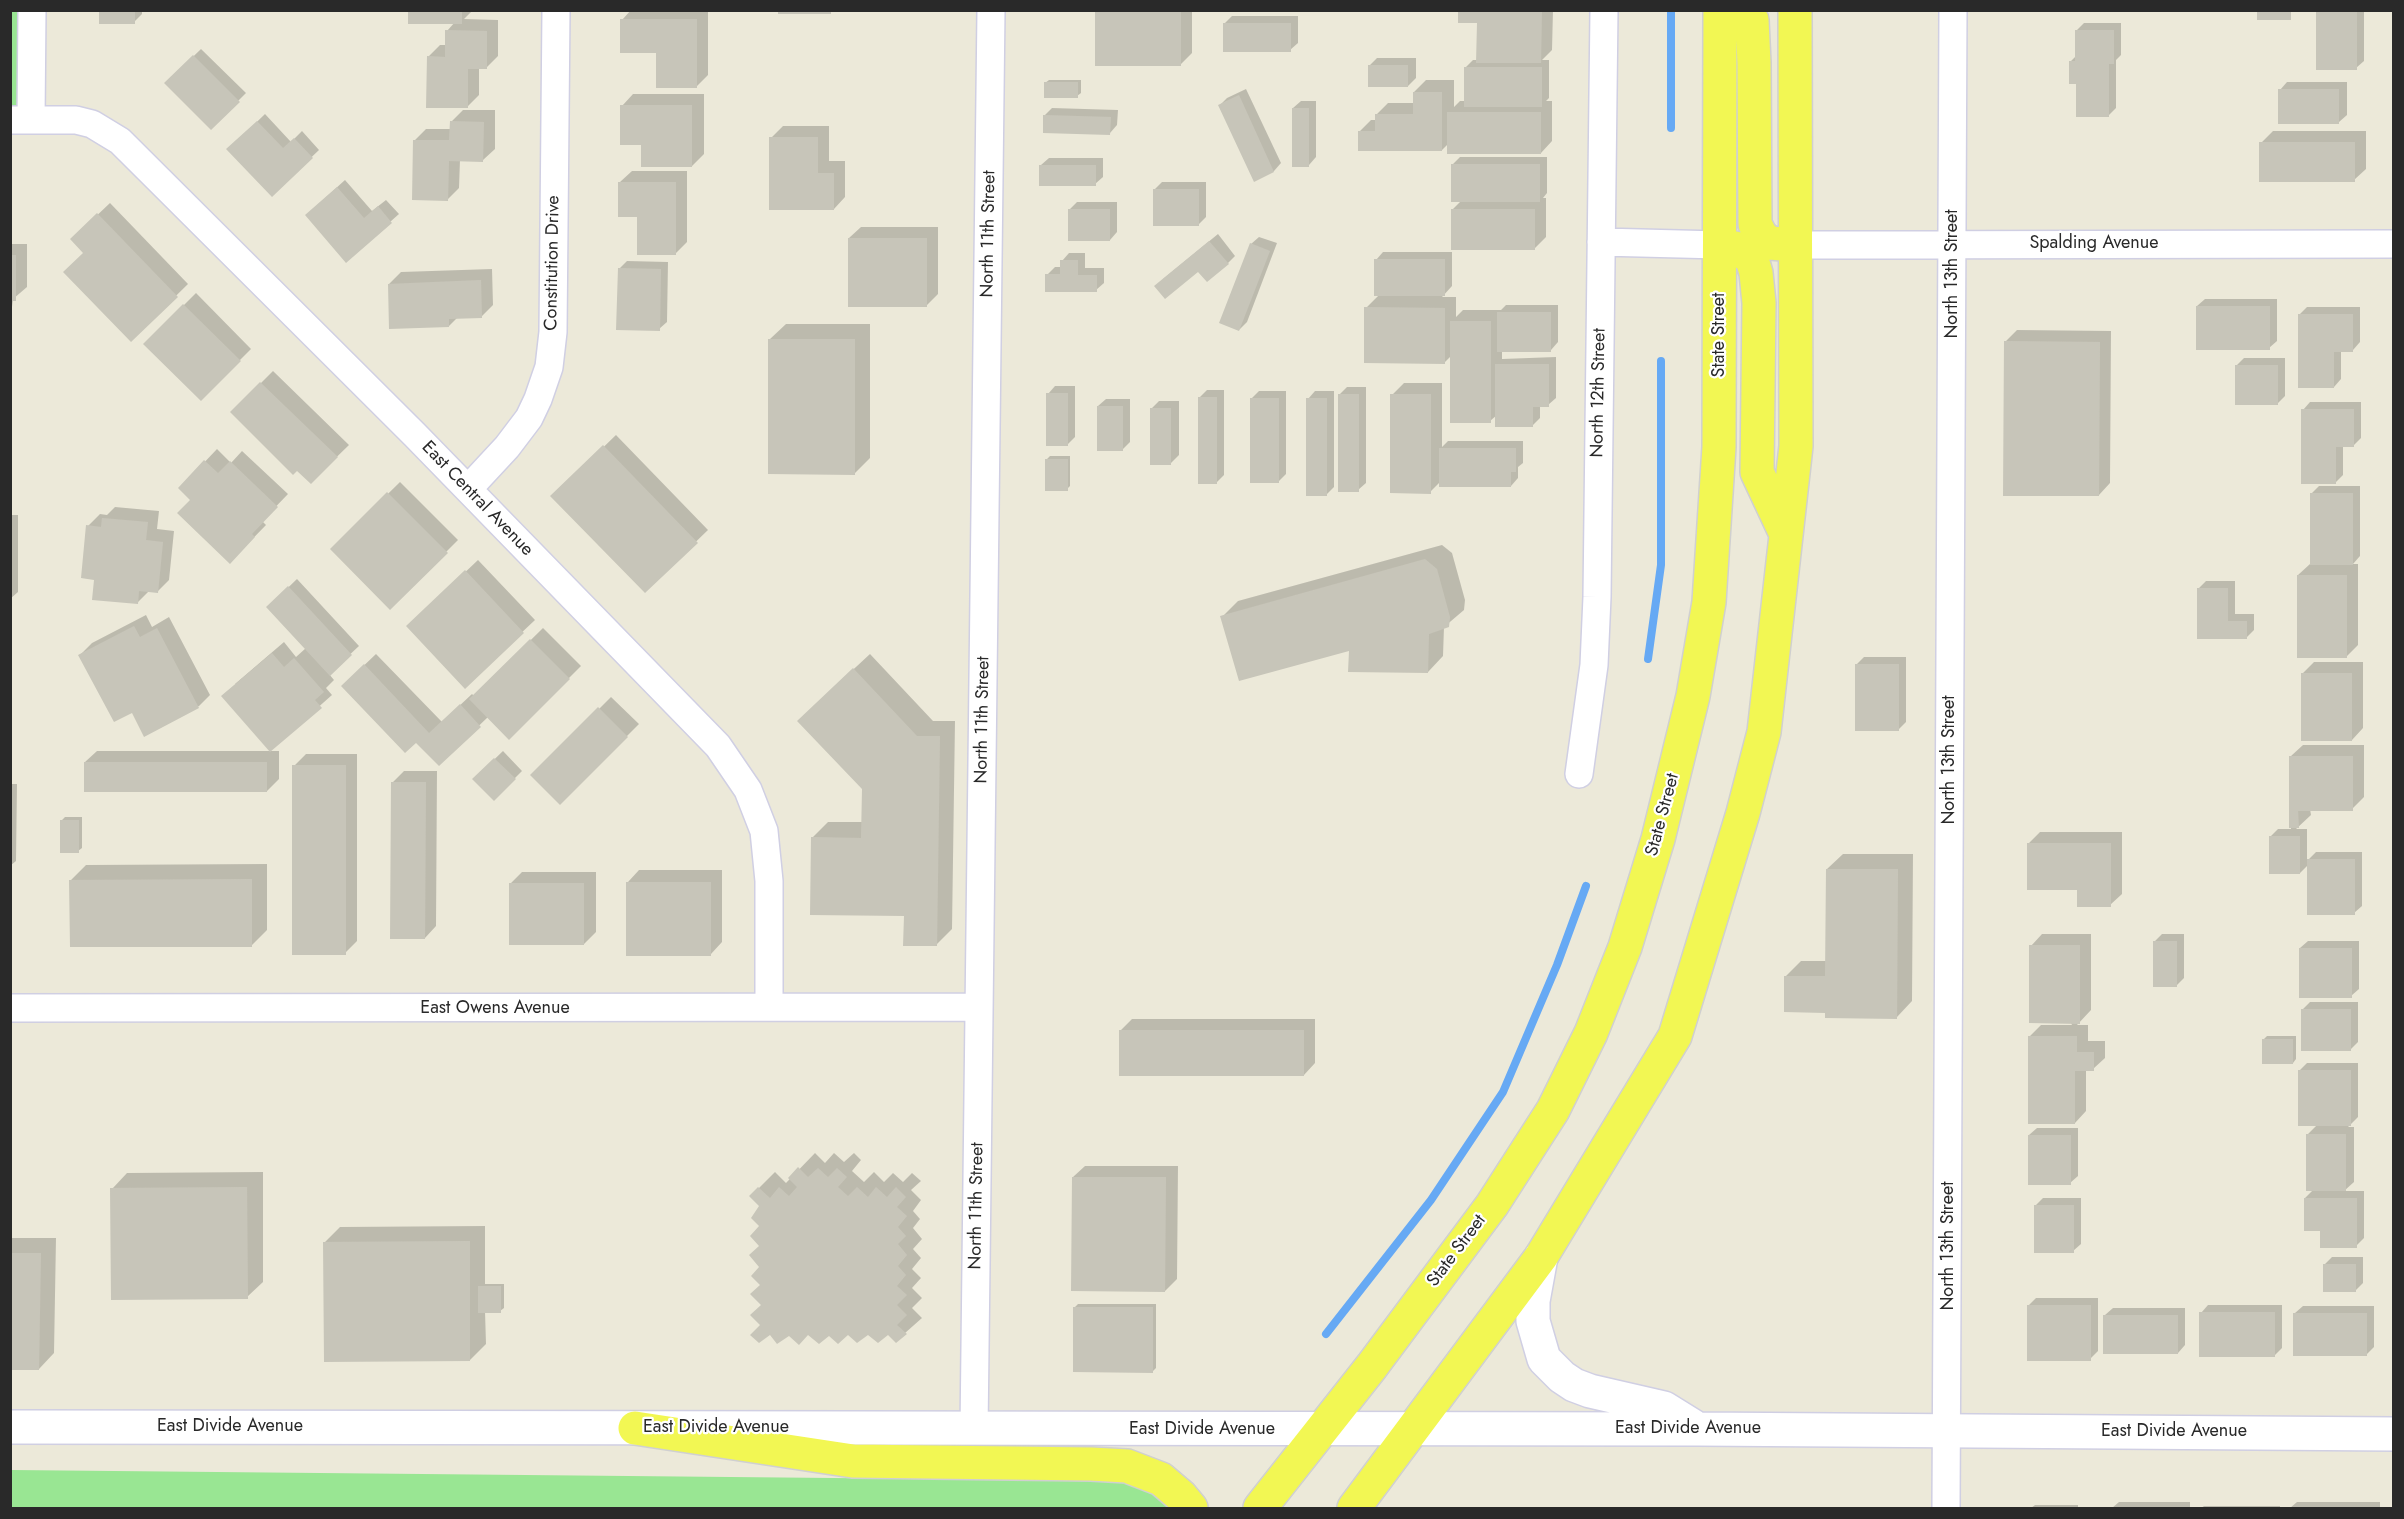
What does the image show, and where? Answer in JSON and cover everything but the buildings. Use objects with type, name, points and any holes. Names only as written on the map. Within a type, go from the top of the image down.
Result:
[{"type":"main road","name":"State Street","points":[[1260,1509],[1372,1366],[1492,1204],[1553,1110],[1592,1033],[1625,947],[1660,830],[1691,707],[1709,602],[1719,447],[1720,10]]},
{"type":"main road","points":[[1745,10],[1752,20],[1755,224],[1761,236],[1770,243],[1795,245]]},
{"type":"main road","points":[[1354,1509],[1541,1257],[1675,1036],[1743,813],[1764,732],[1796,446],[1795,10]]},
{"type":"main road","points":[[1720,245],[1738,249],[1752,259],[1756,273],[1759,303],[1757,471],[1786,534]]},
{"type":"main road","points":[[635,1428],[853,1461],[1091,1464],[1127,1467],[1161,1479],[1181,1496],[1191,1509]]},
{"type":"street","points":[[21,120],[32,10]]},
{"type":"street","name":"Constitution Drive","points":[[468,489],[523,426],[538,399],[549,367],[553,332],[555,10]]},
{"type":"street","name":"North 11th Street","points":[[974,1430],[991,10]]},
{"type":"street","name":"North 12th Street","points":[[1579,774],[1591,696],[1596,633],[1604,10]]},
{"type":"street","name":"North 13th Street","points":[[1946,1509],[1953,10]]},
{"type":"street","name":"East Central Avenue","points":[[21,120],[76,120],[92,124],[120,141],[468,489],[718,746],[739,774],[756,807],[768,856],[769,1007]]},
{"type":"street","points":[[1601,242],[1720,245]]},
{"type":"street","name":"Spalding Avenue","points":[[1795,245],[2394,244]]},
{"type":"street","name":"East Owens Avenue","points":[[10,1008],[979,1007]]},
{"type":"street","points":[[1541,1257],[1533,1301],[1533,1321],[1544,1359],[1562,1377],[1574,1385],[1590,1391],[1664,1408],[1697,1429]]},
{"type":"street","name":"East Divide Avenue","points":[[10,1427],[974,1430],[1697,1429],[2394,1434]]},
{"type":"green space","points":[[11,11],[32,11],[31,120],[11,120]]},
{"type":"green space","points":[[11,1470],[1142,1481],[1177,1508],[11,1508]]},
{"type":"waterway","points":[[1671,10],[1671,128]]},
{"type":"waterway","points":[[1648,659],[1661,565],[1661,361]]},
{"type":"waterway","points":[[1326,1334],[1431,1200],[1503,1092],[1557,965],[1586,886]]}]
